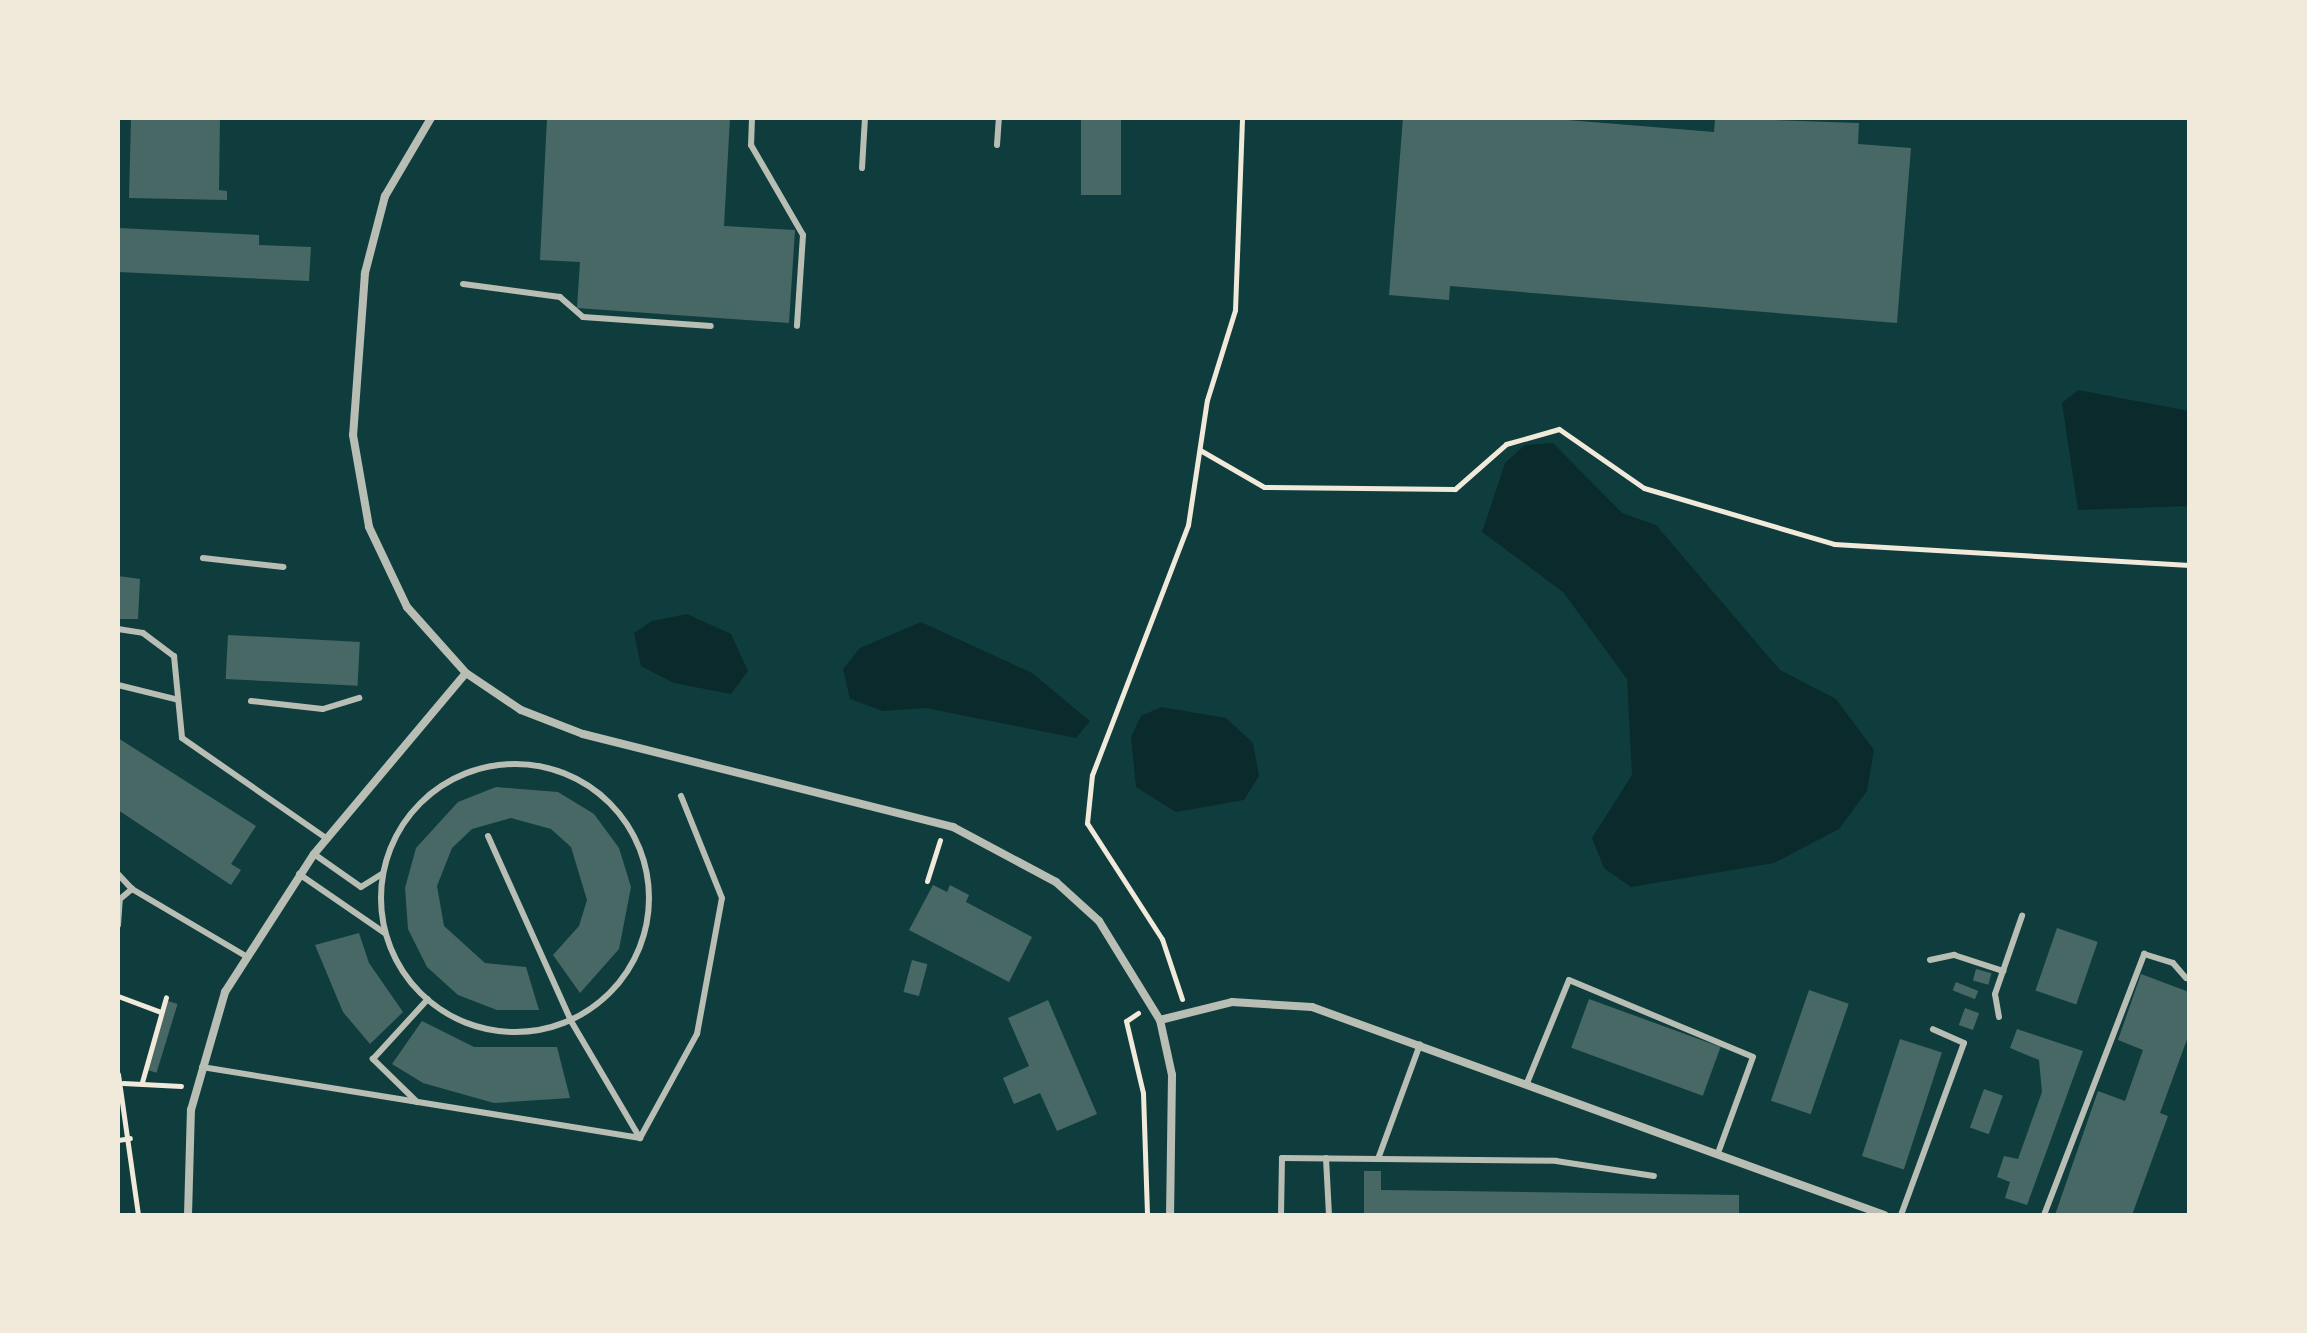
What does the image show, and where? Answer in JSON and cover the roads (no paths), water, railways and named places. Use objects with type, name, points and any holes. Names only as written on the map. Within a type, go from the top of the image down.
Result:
[{"type":"street","points":[[431,118],[385,196],[365,273],[353,435],[369,527],[407,607],[466,673],[521,710],[583,734],[944,825],[1007,850],[1056,882],[1099,921],[1160,1020],[1172,1075],[1170,1215]]},
{"type":"street","points":[[188,1215],[196,1091],[244,955],[326,838],[466,673]]},
{"type":"street","points":[[1160,1020],[1186,1012],[1274,1001],[1420,1044],[1718,1153],[1861,1211],[1884,1215]]},
{"type":"lane","points":[[752,118],[751,145],[803,235],[797,326]]},
{"type":"lane","points":[[862,168],[865,118]]},
{"type":"lane","points":[[997,145],[999,118]]},
{"type":"lane","points":[[463,284],[560,297],[583,317],[711,326]]},
{"type":"lane","points":[[203,558],[283,567]]},
{"type":"lane","points":[[118,629],[166,645],[174,656],[175,699],[182,738],[326,838]]},
{"type":"lane","points":[[118,685],[175,699]]},
{"type":"lane","points":[[251,701],[323,709],[359,698]]},
{"type":"lane","points":[[526,763],[564,772],[598,792],[626,820],[643,855],[647,920],[630,969],[604,999],[571,1021],[506,1032],[473,1026],[428,999],[398,964],[385,934],[383,873],[395,836],[418,804],[450,780],[486,766],[526,763]]},
{"type":"lane","points":[[640,1138],[697,1034],[722,898],[681,796]]},
{"type":"lane","points":[[488,836],[571,1021],[640,1138]]},
{"type":"lane","points":[[314,854],[361,887],[383,873]]},
{"type":"lane","points":[[118,874],[132,889],[244,955]]},
{"type":"lane","points":[[299,874],[385,934]]},
{"type":"lane","points":[[118,925],[120,899],[132,889]]},
{"type":"lane","points":[[1999,1017],[1995,994],[2022,916]]},
{"type":"lane","points":[[2044,1215],[2144,954],[2173,963],[2186,978]]},
{"type":"lane","points":[[1930,960],[1954,955],[2003,971]]},
{"type":"lane","points":[[1527,1083],[1569,980],[1753,1057],[1718,1153]]},
{"type":"lane","points":[[418,1103],[373,1059],[428,999]]},
{"type":"lane","points":[[1901,1215],[1964,1043],[1933,1029]]},
{"type":"lane","points":[[1378,1159],[1420,1044]]},
{"type":"lane","points":[[202,1067],[640,1138]]},
{"type":"lane","points":[[1281,1215],[1282,1158],[1556,1161],[1654,1176]]},
{"type":"lane","points":[[1326,1158],[1329,1215]]},
{"type":"water","points":[[2078,390],[2189,411],[2189,506],[2078,510],[2062,403]]},
{"type":"water","points":[[1553,443],[1622,513],[1656,525],[1780,670],[1836,699],[1874,750],[1867,791],[1839,829],[1774,863],[1631,887],[1604,868],[1592,838],[1632,775],[1627,679],[1563,592],[1482,532],[1505,463],[1525,445]]},
{"type":"water","points":[[687,614],[731,634],[748,671],[731,694],[674,683],[641,666],[634,633],[652,621]]},
{"type":"water","points":[[921,622],[1032,673],[1090,721],[1076,738],[926,708],[883,711],[850,699],[843,669],[860,648]]},
{"type":"water","points":[[1161,707],[1226,718],[1253,743],[1259,776],[1244,800],[1176,812],[1136,787],[1131,737],[1141,716]]}]
